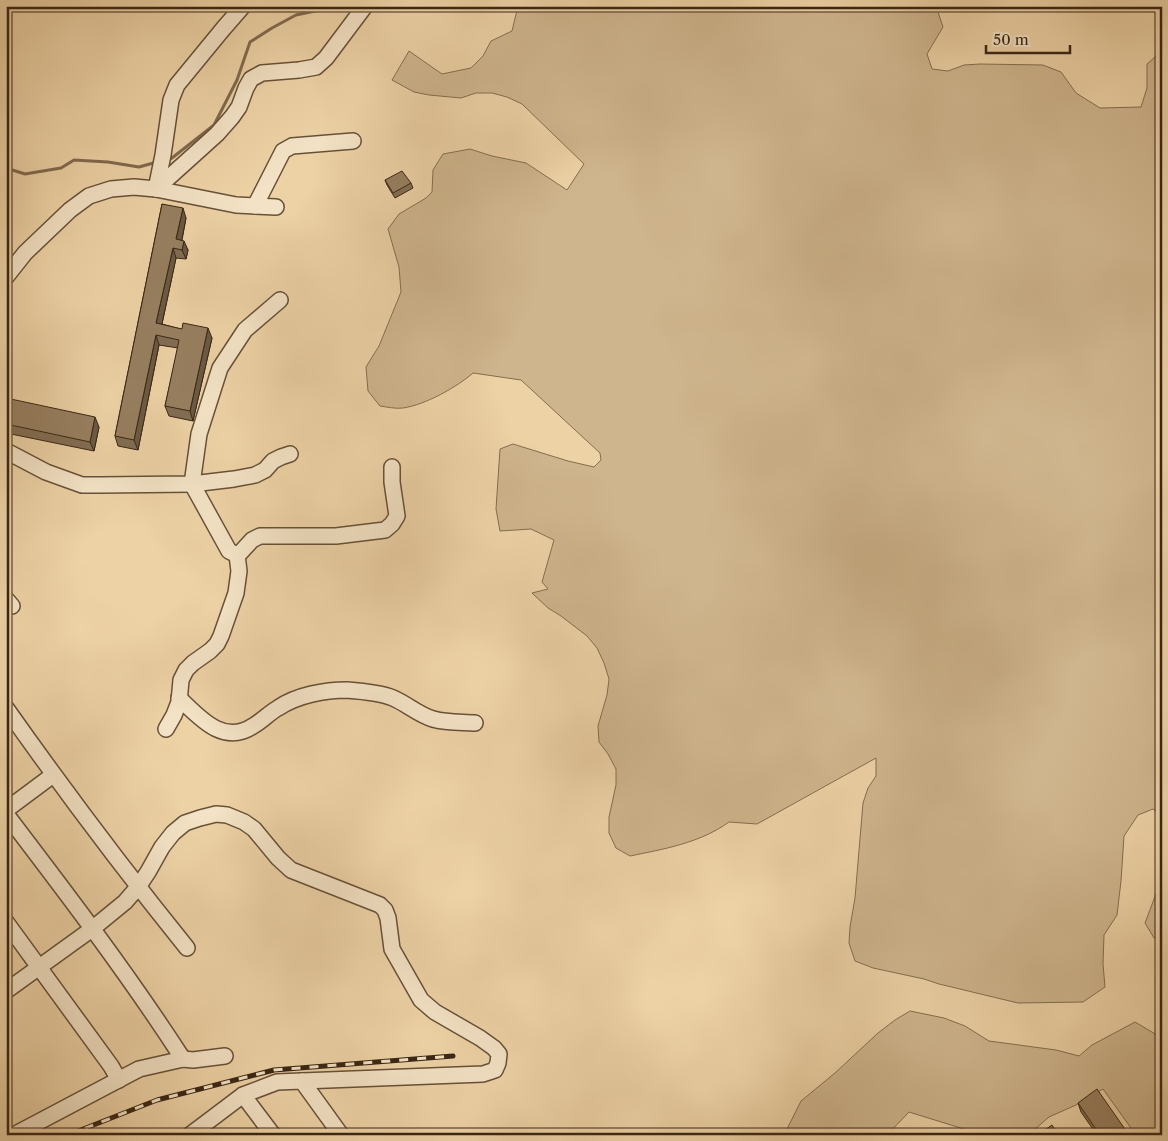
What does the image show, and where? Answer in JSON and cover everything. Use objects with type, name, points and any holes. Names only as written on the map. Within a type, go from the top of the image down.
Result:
[{"type":"street","points":[[156,189],[171,100],[177,85],[244,6]]},
{"type":"street","points":[[156,189],[217,134],[232,117],[251,80],[262,73],[316,67],[326,58],[365,6]]},
{"type":"street","points":[[255,206],[283,151],[292,146],[353,141]]},
{"type":"street","points":[[6,278],[25,253],[70,210],[89,196],[111,189],[134,187],[156,189],[236,205],[276,207]]},
{"type":"street","points":[[237,555],[230,551],[192,484],[199,434],[220,368],[246,330],[280,300]]},
{"type":"street","points":[[6,451],[46,472],[82,485],[192,484],[255,475],[264,470],[273,461],[290,454]]},
{"type":"street","points":[[237,555],[252,540],[260,536],[336,536],[385,530],[397,516],[392,482],[392,467]]},
{"type":"street","points":[[166,729],[174,715],[179,698],[181,680],[186,670],[217,644],[221,636],[236,593],[239,571],[237,555]]},
{"type":"street","points":[[179,698],[205,723],[224,732],[234,733],[253,727],[279,707],[290,702],[312,695],[349,690],[392,698],[416,712],[433,719],[475,723]]},
{"type":"street","points":[[6,708],[138,887],[187,948]]},
{"type":"street","points":[[6,810],[54,775]]},
{"type":"street","points":[[6,814],[92,929],[183,1059]]},
{"type":"street","points":[[6,991],[92,929],[125,902],[138,887],[162,847],[173,833],[185,823],[216,814],[228,815],[254,829],[278,858],[291,870],[380,905],[385,910],[388,918],[392,949],[421,1000],[435,1012],[480,1038],[499,1054],[495,1070],[483,1074],[277,1082],[243,1095],[190,1135]]},
{"type":"street","points":[[6,922],[111,1066],[119,1080]]},
{"type":"street","points":[[14,1135],[139,1069],[183,1059],[193,1060],[225,1056]]},
{"type":"street","points":[[302,1080],[341,1135]]},
{"type":"street","points":[[243,1095],[273,1135]]},
{"type":"shaded area","points":[[518,6],[839,6],[842,8],[848,6],[936,6],[943,27],[927,54],[932,69],[948,71],[964,65],[980,64],[1043,65],[1061,72],[1076,93],[1100,108],[1141,107],[1147,88],[1147,64],[1162,51],[1162,816],[1153,809],[1138,815],[1124,836],[1117,915],[1104,935],[1103,964],[1105,987],[1083,1002],[1018,1003],[873,968],[855,961],[849,943],[850,927],[855,898],[863,803],[868,788],[876,776],[876,758],[757,824],[729,822],[694,840],[669,848],[630,856],[616,848],[609,833],[609,817],[616,785],[616,769],[599,742],[598,726],[607,695],[609,679],[604,663],[597,648],[587,636],[548,608],[532,593],[548,589],[542,582],[554,540],[531,529],[500,531],[496,509],[500,449],[513,444],[594,467],[601,460],[600,453],[521,380],[473,373],[440,395],[412,406],[400,408],[380,406],[368,391],[366,367],[379,346],[401,292],[399,267],[388,229],[399,214],[426,198],[432,192],[433,170],[443,154],[470,149],[526,163],[567,190],[584,164],[522,104],[507,97],[492,93],[476,93],[461,98],[429,95],[414,92],[392,80],[409,51],[442,74],[471,68],[483,56],[491,41],[512,31]]},
{"type":"shaded area","points":[[1162,878],[1162,935],[1154,938],[1145,923]]},
{"type":"shaded area","points":[[910,1011],[944,1018],[965,1026],[989,1041],[1056,1050],[1079,1056],[1092,1045],[1135,1022],[1162,1038],[1162,1135],[1136,1135],[1103,1089],[1076,1105],[1049,1117],[1028,1135],[983,1135],[909,1112],[887,1135],[784,1135],[801,1101],[835,1073],[878,1033]]},
{"type":"building","points":[[402,171],[411,183],[393,193],[385,180]]},
{"type":"building","points":[[162,204],[183,208],[176,239],[184,241],[182,250],[173,248],[156,323],[182,329],[183,323],[208,328],[190,411],[165,406],[179,340],[156,335],[134,440],[115,436]]},
{"type":"building","points":[[6,398],[95,417],[90,442],[6,424]]},
{"type":"building","points":[[1097,1089],[1129,1135],[1100,1135],[1078,1103]]},
{"type":"building","points":[[1052,1125],[1058,1135],[1038,1135]]},
{"type":"waterway","points":[[166,160],[172,158],[214,125],[237,80],[250,42],[296,15],[320,10],[327,6]]},
{"type":"waterway","points":[[6,168],[25,174],[61,168],[74,160],[108,162],[139,167],[157,162]]},
{"type":"railway","points":[[68,1135],[157,1100],[274,1070],[453,1056]]}]
